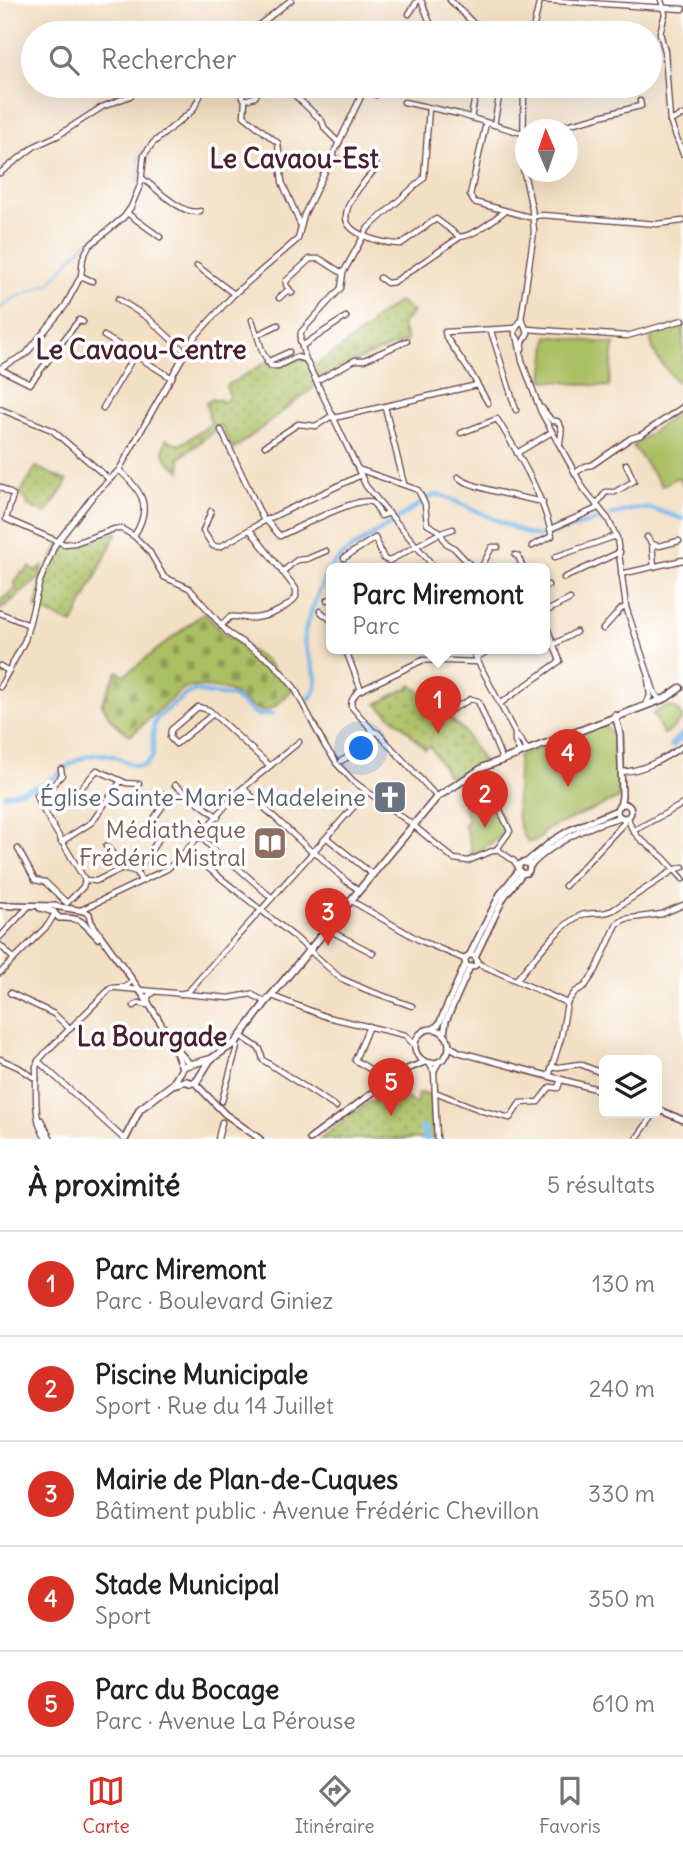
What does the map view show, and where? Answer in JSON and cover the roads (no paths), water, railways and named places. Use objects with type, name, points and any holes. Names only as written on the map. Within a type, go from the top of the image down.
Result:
[{"type":"main road","points":[[124,1139],[141,1109],[173,1084],[192,1064],[211,1059],[242,1036],[437,797],[465,778],[502,759],[682,687]]},
{"type":"main road","points":[[198,1078],[211,1059]]},
{"type":"main road","points":[[192,1064],[198,1078]]},
{"type":"main road","points":[[183,1075],[198,1078]]},
{"type":"street","points":[[264,21],[291,0]]},
{"type":"street","points":[[409,14],[420,0],[429,21]]},
{"type":"street","points":[[450,0],[471,21]]},
{"type":"street","points":[[535,21],[540,0],[683,9]]},
{"type":"street","points":[[661,0],[665,14],[662,25]]},
{"type":"street","points":[[662,40],[669,86],[670,121],[683,154]]},
{"type":"street","points":[[0,173],[35,146],[57,136],[102,107],[125,98]]},
{"type":"street","points":[[0,369],[26,354],[65,306],[81,276],[83,258],[89,246],[127,213],[136,196],[142,177],[143,158],[148,148],[194,110],[200,98]]},
{"type":"street","points":[[252,98],[245,100],[244,116],[278,143],[282,182],[301,226]]},
{"type":"street","points":[[298,98],[322,121],[325,129],[339,143]]},
{"type":"street","points":[[0,687],[22,646],[43,573],[58,541],[119,470],[172,378],[184,351],[234,294],[298,239],[301,226],[331,158],[360,98]]},
{"type":"street","points":[[471,118],[475,98]]},
{"type":"street","points":[[494,125],[499,98]]},
{"type":"street","points":[[524,98],[524,119]]},
{"type":"street","points":[[578,122],[641,106],[640,101]]},
{"type":"street","points":[[404,102],[515,130]]},
{"type":"street","points":[[429,108],[424,178],[368,228],[342,273],[341,288],[301,332],[300,340],[306,360],[366,486],[431,563]]},
{"type":"street","points":[[670,121],[683,115]]},
{"type":"street","points":[[486,122],[471,200],[533,217],[555,216],[657,224],[683,222]]},
{"type":"street","points":[[331,158],[341,160],[365,156],[375,160],[375,169],[353,198],[346,215],[347,221],[363,236],[401,244],[436,219],[460,237]]},
{"type":"street","points":[[142,177],[184,211],[196,214],[200,212]]},
{"type":"street","points":[[526,182],[534,238],[518,328],[523,353],[536,398],[560,446],[616,536],[626,607],[655,700]]},
{"type":"street","points":[[380,278],[387,283],[394,282],[460,237],[465,237],[505,211]]},
{"type":"street","points":[[127,213],[160,237]]},
{"type":"street","points":[[279,298],[291,291],[286,281],[310,259],[320,259],[342,273]]},
{"type":"street","points":[[197,266],[234,294]]},
{"type":"street","points":[[81,276],[92,281]]},
{"type":"street","points":[[118,299],[148,318],[184,351]]},
{"type":"street","points":[[302,346],[346,317]]},
{"type":"street","points":[[0,369],[30,384],[79,320],[83,322]]},
{"type":"street","points":[[252,320],[267,362],[274,366],[296,357],[306,360]]},
{"type":"street","points":[[488,403],[445,332],[518,328],[627,337],[683,320]]},
{"type":"street","points":[[257,335],[278,325]]},
{"type":"street","points":[[518,328],[528,333],[521,339]]},
{"type":"street","points":[[491,330],[516,410]]},
{"type":"street","points":[[104,336],[172,378]]},
{"type":"street","points":[[316,381],[355,360],[364,360],[407,341]]},
{"type":"street","points":[[267,362],[289,352]]},
{"type":"street","points":[[103,408],[134,356]]},
{"type":"street","points":[[265,446],[298,424],[316,426],[334,417],[477,385]]},
{"type":"street","points":[[384,407],[404,484]]},
{"type":"street","points":[[575,473],[592,465],[631,438],[642,435],[683,407]]},
{"type":"street","points":[[0,409],[52,430],[109,479]]},
{"type":"street","points":[[461,433],[497,419],[543,502],[551,532]]},
{"type":"street","points":[[517,453],[562,432],[557,421],[550,423]]},
{"type":"street","points":[[221,430],[265,520],[281,536],[352,503],[371,502],[380,516],[390,515]]},
{"type":"street","points":[[532,546],[597,506],[606,492],[615,492],[634,481],[626,464]]},
{"type":"street","points":[[119,470],[138,488],[143,501],[145,514],[134,536]]},
{"type":"street","points":[[211,511],[203,531],[215,547],[220,547],[265,520],[360,472],[418,490],[424,501],[427,524],[436,528],[446,543],[468,563]]},
{"type":"street","points":[[458,477],[462,481],[489,490],[543,502]]},
{"type":"street","points":[[0,487],[13,495],[6,519],[64,544],[119,529],[134,536],[149,551],[163,577],[189,588],[221,626],[271,661],[288,679],[308,710],[326,748],[342,769],[367,792],[458,860],[468,861],[497,849],[510,831],[508,821],[489,787],[475,793],[465,778]]},
{"type":"street","points":[[344,558],[375,538],[386,561],[453,528]]},
{"type":"street","points":[[221,626],[230,617],[256,618],[290,604],[296,597],[296,589],[250,530]]},
{"type":"street","points":[[555,557],[616,536]]},
{"type":"street","points":[[647,537],[652,544],[654,567]]},
{"type":"street","points":[[652,544],[679,541]]},
{"type":"street","points":[[484,563],[492,547],[498,547]]},
{"type":"street","points":[[282,572],[297,560],[326,551]]},
{"type":"street","points":[[564,578],[620,552]]},
{"type":"street","points":[[515,555],[521,563]]},
{"type":"street","points":[[621,574],[683,560]]},
{"type":"street","points":[[550,609],[569,598]]},
{"type":"street","points":[[603,629],[626,607]]},
{"type":"street","points":[[320,611],[326,616]]},
{"type":"street","points":[[0,613],[29,625]]},
{"type":"street","points":[[553,645],[576,632]]},
{"type":"street","points":[[500,703],[560,661],[550,636]]},
{"type":"street","points":[[347,654],[361,690]]},
{"type":"street","points":[[474,654],[515,733],[521,751]]},
{"type":"street","points":[[437,797],[351,706],[354,696],[423,660],[477,660],[484,654]]},
{"type":"street","points":[[0,666],[9,671]]},
{"type":"street","points":[[645,667],[655,700]]},
{"type":"street","points":[[447,712],[474,698],[478,701],[502,759]]},
{"type":"street","points":[[213,714],[176,744],[172,742],[171,730],[195,709],[209,710],[269,765]]},
{"type":"street","points":[[612,717],[620,734],[622,796],[619,808],[632,831],[683,879]]},
{"type":"street","points":[[338,761],[370,745],[373,740],[372,730]]},
{"type":"street","points":[[515,733],[515,742],[521,751]]},
{"type":"street","points":[[10,905],[79,911],[167,869],[188,852],[243,788],[299,742]]},
{"type":"street","points":[[620,772],[638,770],[683,746]]},
{"type":"street","points":[[18,849],[35,880],[45,882],[65,902],[83,887],[85,880],[61,842],[37,795],[52,786],[61,771]]},
{"type":"street","points":[[42,808],[81,788],[97,771],[121,781],[139,784]]},
{"type":"street","points":[[61,842],[92,822],[121,781]]},
{"type":"street","points":[[175,785],[218,817]]},
{"type":"street","points":[[243,788],[359,890]]},
{"type":"street","points":[[180,994],[187,992],[198,981],[367,792]]},
{"type":"street","points":[[137,872],[160,837],[148,827],[167,800],[164,794]]},
{"type":"street","points":[[523,867],[572,834],[605,820],[624,817],[631,810],[622,796]]},
{"type":"street","points":[[632,831],[683,804]]},
{"type":"street","points":[[402,1071],[422,1033],[439,1024],[500,894],[523,867],[552,841],[570,830],[627,805]]},
{"type":"street","points":[[565,886],[624,823],[624,817]]},
{"type":"street","points":[[201,837],[272,898]]},
{"type":"street","points":[[327,838],[372,874]]},
{"type":"street","points":[[106,846],[127,869]]},
{"type":"street","points":[[497,849],[523,867]]},
{"type":"street","points":[[188,852],[345,981],[412,1006]]},
{"type":"street","points":[[516,980],[542,950],[577,917],[584,913],[604,914],[613,910],[674,870],[683,867]]},
{"type":"street","points":[[85,880],[96,881],[123,868],[137,872],[141,881]]},
{"type":"street","points":[[81,920],[89,916],[95,905],[102,900]]},
{"type":"street","points":[[351,900],[419,940],[567,1003]]},
{"type":"street","points":[[0,905],[43,908],[56,911],[62,919]]},
{"type":"street","points":[[549,1076],[561,1038],[567,1003],[575,992],[585,986],[596,970],[614,928],[620,921],[658,915],[683,905]]},
{"type":"street","points":[[0,937],[28,907]]},
{"type":"street","points":[[0,973],[48,925],[56,911]]},
{"type":"street","points":[[79,911],[89,916],[140,991],[172,1045],[183,1075]]},
{"type":"street","points":[[48,925],[70,917],[81,920],[110,950]]},
{"type":"street","points":[[327,929],[373,953]]},
{"type":"street","points":[[0,945],[14,959]]},
{"type":"street","points":[[433,1072],[447,1054],[449,1045],[444,1034],[446,1021],[470,961]]},
{"type":"street","points":[[18,1066],[37,1064],[109,989],[129,986],[132,979]]},
{"type":"street","points":[[198,981],[196,987],[200,995]]},
{"type":"street","points":[[118,988],[229,998],[251,994],[262,1000]]},
{"type":"street","points":[[140,991],[134,1006],[138,1003],[148,1004]]},
{"type":"street","points":[[148,1004],[148,996],[158,992]]},
{"type":"street","points":[[10,993],[54,1014],[69,1029]]},
{"type":"street","points":[[272,996],[327,1017],[405,1035],[411,1039],[415,1049],[433,1072],[437,1139]]},
{"type":"street","points":[[368,1068],[355,1060],[369,1026]]},
{"type":"street","points":[[433,1029],[444,1034]]},
{"type":"street","points":[[242,1036],[260,1049],[263,1060],[336,1107]]},
{"type":"street","points":[[222,1101],[237,1047],[236,1042]]},
{"type":"street","points":[[172,1045],[192,1064]]},
{"type":"street","points":[[449,1045],[469,1055]]},
{"type":"street","points":[[447,1054],[469,1055],[599,1090]]},
{"type":"street","points":[[0,1059],[18,1066],[37,1080]]},
{"type":"street","points":[[310,1139],[402,1071],[427,1062],[439,1062]]},
{"type":"street","points":[[37,1064],[38,1113],[41,1130],[49,1139]]},
{"type":"street","points":[[37,1064],[124,1139]]},
{"type":"street","points":[[551,1068],[580,1064],[599,1072]]},
{"type":"street","points":[[198,1078],[206,1093],[225,1114],[260,1139]]},
{"type":"street","points":[[435,1092],[483,1111],[510,1118],[520,1103],[538,1102],[550,1087],[558,1088],[561,1079]]},
{"type":"street","points":[[662,1112],[683,1120]]},
{"type":"street","points":[[637,1139],[651,1118]]},
{"type":"street","points":[[218,1139],[222,1122]]},
{"type":"waterway","points":[[139,162],[141,154],[149,145]]},
{"type":"waterway","points":[[138,183],[139,167]]},
{"type":"waterway","points":[[91,239],[117,221]]},
{"type":"waterway","points":[[0,309],[14,298],[51,283],[88,241]]},
{"type":"waterway","points":[[425,500],[441,495],[527,534],[550,534]]},
{"type":"waterway","points":[[397,519],[423,502]]},
{"type":"waterway","points":[[611,515],[647,508],[683,519]]},
{"type":"waterway","points":[[552,534],[603,518]]},
{"type":"waterway","points":[[358,545],[393,522]]},
{"type":"waterway","points":[[335,563],[356,546]]},
{"type":"waterway","points":[[309,699],[314,692],[316,677],[304,638],[326,577]]},
{"type":"waterway","points":[[153,737],[157,718],[194,691],[233,697],[257,715],[273,714]]},
{"type":"waterway","points":[[672,745],[683,735]]},
{"type":"waterway","points":[[63,770],[75,761],[96,754],[111,755],[134,765],[145,765],[153,756],[153,739]]},
{"type":"waterway","points":[[5,795],[45,784],[60,773]]},
{"type":"waterway","points":[[423,1129],[426,1139]]},
{"type":"place","name":"Parc Miremont","points":[[438,734]]},
{"type":"place","name":"Stade Municipal","points":[[568,787]]},
{"type":"place","name":"Église Sainte-Marie-Madeleine","points":[[390,797]]},
{"type":"place","name":"Piscine Municipale","points":[[485,828]]},
{"type":"place","name":"Médiathèque Frédéric Mistral","points":[[270,843]]},
{"type":"place","name":"Mairie de Plan-de-Cuques","points":[[328,946]]},
{"type":"place","name":"Parc du Bocage","points":[[391,1116]]},
{"type":"district","name":"Le Cavaou-Est","points":[[294,158]]},
{"type":"district","name":"Le Cavaou-Centre","points":[[141,349]]},
{"type":"district","name":"La Bourgade","points":[[152,1036]]}]
